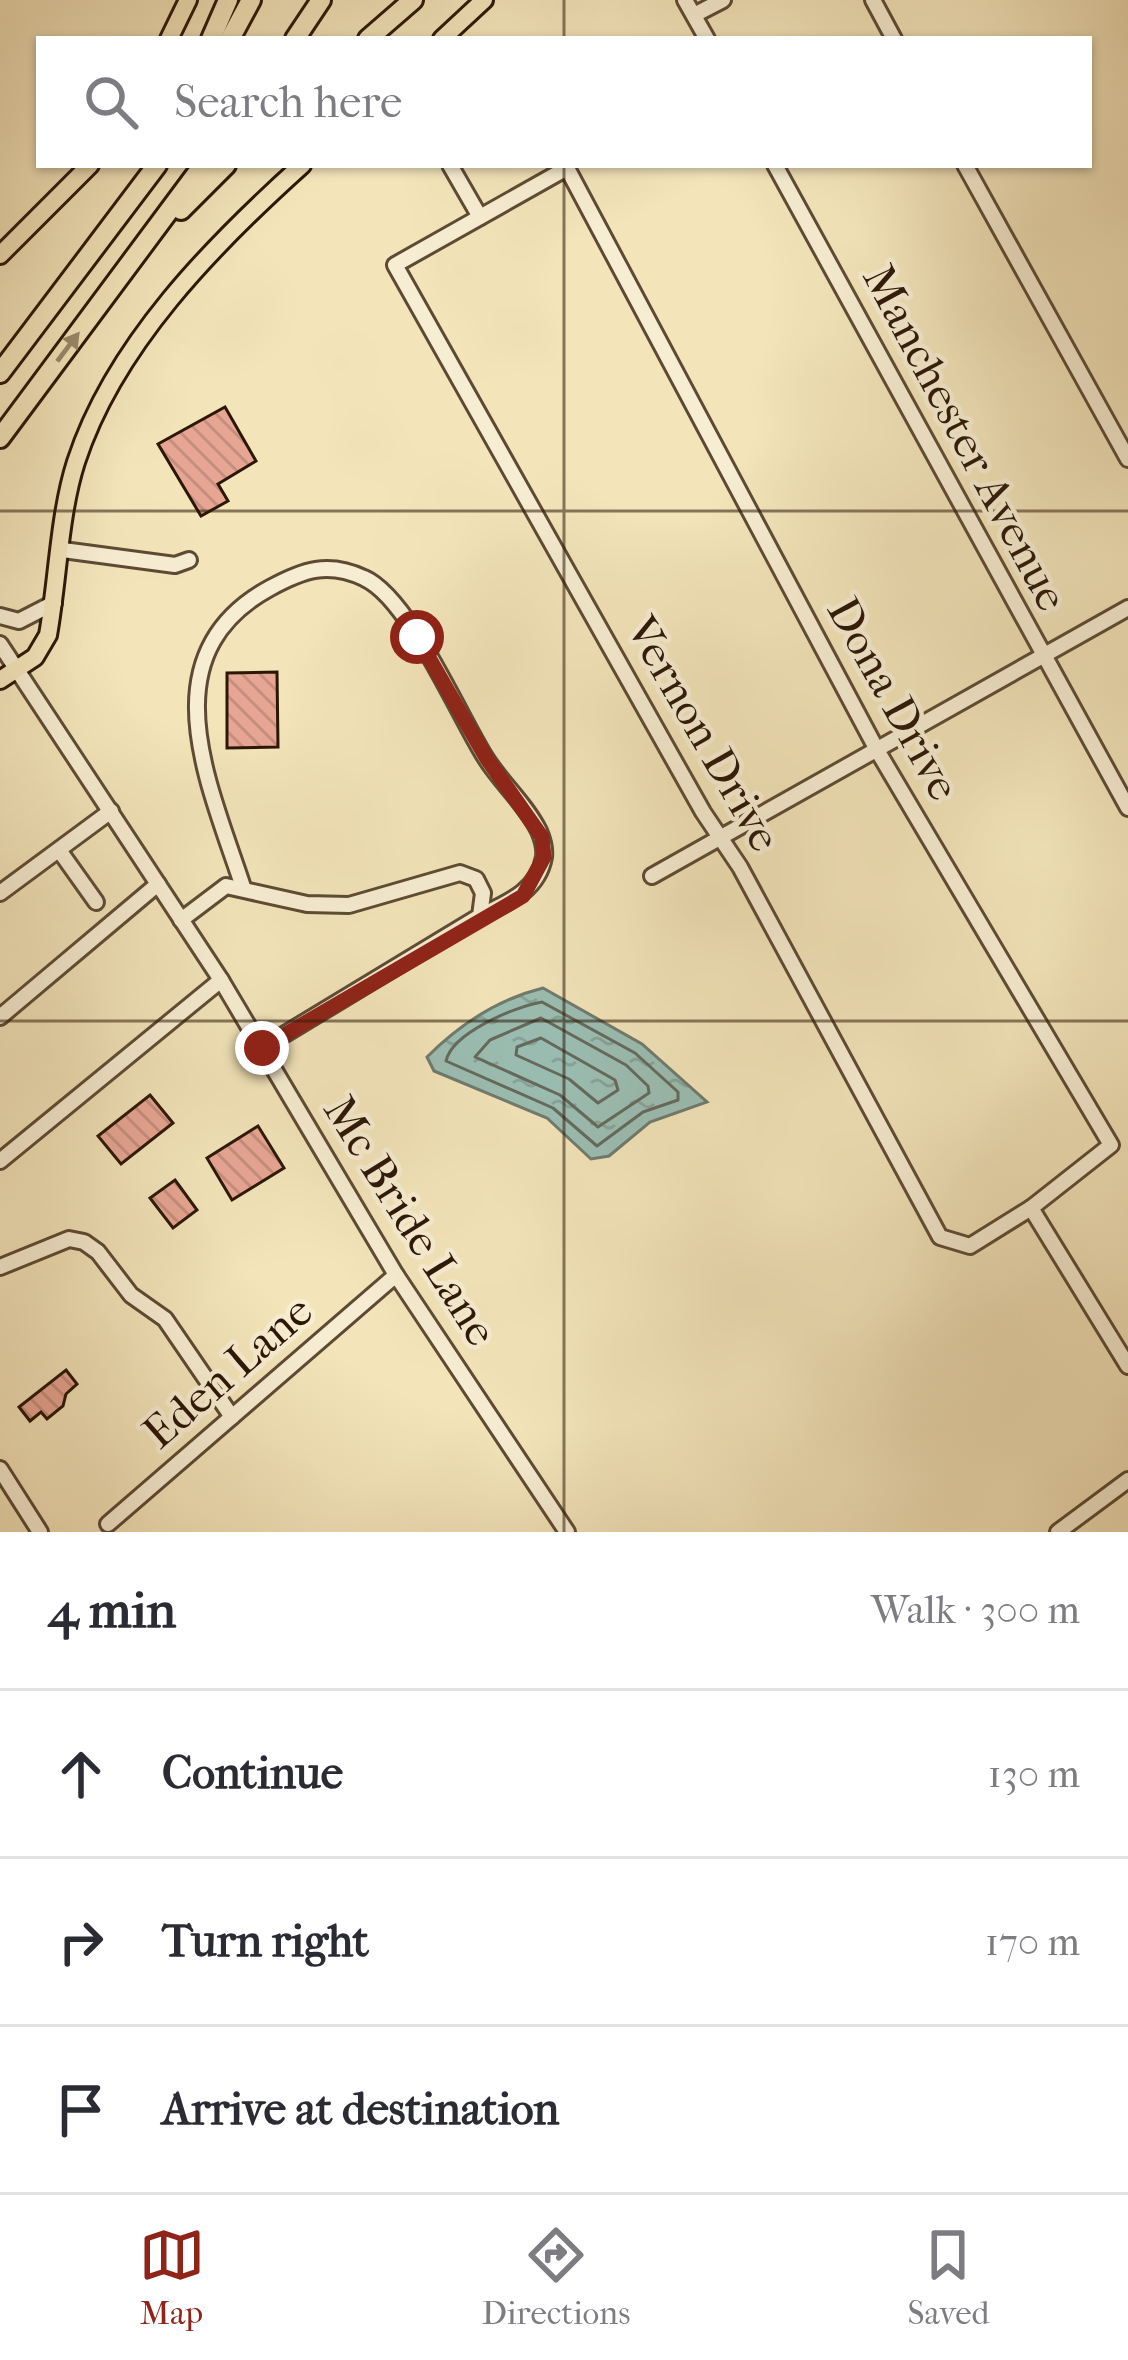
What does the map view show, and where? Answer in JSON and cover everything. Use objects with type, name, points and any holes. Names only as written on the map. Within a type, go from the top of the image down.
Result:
[{"type":"highway","points":[[212,36],[228,0]]},
{"type":"highway","points":[[232,36],[251,0]]},
{"type":"highway","points":[[297,36],[321,0]]},
{"type":"highway","points":[[371,36],[413,0]]},
{"type":"highway","points":[[109,233],[141,168]]},
{"type":"highway","points":[[0,373],[155,168]]},
{"type":"highway","points":[[0,438],[201,168]]},
{"type":"highway","points":[[136,256],[223,168]]},
{"type":"main road","points":[[170,36],[188,0]]},
{"type":"main road","points":[[445,36],[484,0]]},
{"type":"main road","points":[[0,255],[87,168]]},
{"type":"main road","points":[[0,680],[42,648],[54,603],[75,465],[96,413],[154,321],[236,224],[299,168]]},
{"type":"street","points":[[685,0],[705,36]]},
{"type":"street","points":[[694,15],[723,0]]},
{"type":"street","points":[[873,0],[893,36]]},
{"type":"street","points":[[452,168],[480,217]]},
{"type":"street","name":"Dona Drive","points":[[480,217],[567,168],[877,750],[1111,1145],[1031,1208]]},
{"type":"street","name":"Manchester Avenue","points":[[778,168],[1128,808]]},
{"type":"street","points":[[966,168],[1128,459]]},
{"type":"street","name":"Vernon Drive","points":[[480,217],[395,265],[940,1237],[970,1246],[1031,1208]]},
{"type":"street","points":[[63,550],[175,565],[189,560]]},
{"type":"street","points":[[243,887],[203,749],[196,692],[200,662],[220,625],[249,599],[303,570],[332,567],[378,587],[404,620],[487,759],[542,837],[544,857],[523,896],[480,916],[262,1048]]},
{"type":"street","points":[[0,616],[19,620],[54,603]]},
{"type":"street","points":[[652,876],[1128,608]]},
{"type":"street","name":"Mc Bride Lane","points":[[0,644],[221,980],[396,1274],[567,1532]]},
{"type":"street","points":[[0,893],[110,812]]},
{"type":"street","points":[[58,850],[96,902]]},
{"type":"street","points":[[181,920],[226,886],[307,904],[349,905],[460,873],[476,879],[483,893],[480,916]]},
{"type":"street","points":[[0,1017],[158,884]]},
{"type":"street","points":[[0,1161],[221,980]]},
{"type":"street","points":[[1031,1208],[1128,1366]]},
{"type":"street","points":[[0,1267],[69,1239],[84,1242],[98,1252],[131,1295],[165,1319],[232,1417]]},
{"type":"street","name":"Eden Lane","points":[[108,1524],[396,1274]]},
{"type":"street","points":[[0,1469],[40,1532]]},
{"type":"street","points":[[1058,1532],[1128,1480]]},
{"type":"water","points":[[543,988],[642,1044],[707,1102],[650,1122],[609,1156],[591,1159],[547,1118],[434,1071],[427,1057],[452,1034],[495,1006]]},
{"type":"building","points":[[225,407],[256,461],[218,484],[228,501],[201,516],[158,444]]},
{"type":"building","points":[[277,672],[278,747],[227,748],[227,673]]},
{"type":"building","points":[[150,1095],[173,1123],[121,1164],[98,1136]]},
{"type":"building","points":[[258,1126],[284,1168],[232,1200],[207,1158]]},
{"type":"building","points":[[175,1180],[197,1210],[173,1228],[150,1198]]},
{"type":"building","points":[[66,1370],[77,1384],[66,1394],[63,1406],[47,1419],[41,1412],[30,1421],[19,1407]]},
{"type":"route","points":[[262,1048],[378,982],[480,916],[523,896],[544,857],[542,837],[532,819],[487,759],[417,637]]}]
